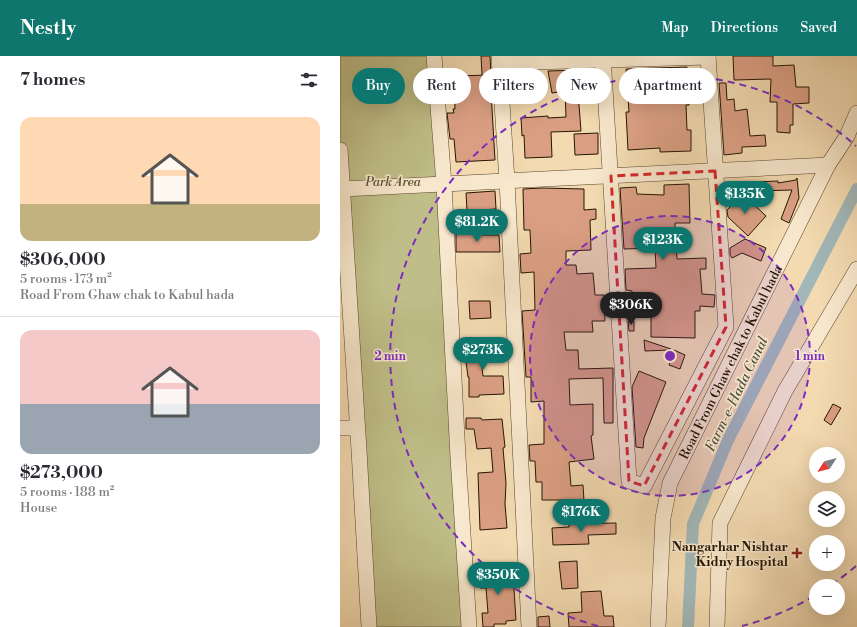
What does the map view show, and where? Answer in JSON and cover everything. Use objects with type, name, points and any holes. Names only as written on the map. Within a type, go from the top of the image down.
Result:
[{"type":"street","points":[[434,56],[444,184],[468,627]]},
{"type":"street","points":[[529,627],[500,59],[603,58],[708,57],[726,327],[644,486],[629,481],[603,58]]},
{"type":"street","name":"Road From Ghaw chak to Kabul hada","points":[[658,627],[663,518],[670,483],[828,165],[847,136],[857,113]]},
{"type":"street","points":[[340,150],[369,627]]},
{"type":"street","points":[[342,189],[828,165]]},
{"type":"street","points":[[717,627],[720,522],[785,391],[857,269]]},
{"type":"street","points":[[340,428],[357,428]]},
{"type":"highlighted area","points":[[715,171],[726,327],[644,486],[629,481],[611,176]]},
{"type":"green space","name":"Park Area","points":[[340,56],[434,56],[435,68],[413,68],[413,104],[437,104],[469,627],[369,627],[340,150]]},
{"type":"building","points":[[481,56],[490,56],[491,68],[482,68]]},
{"type":"building","points":[[733,56],[773,56],[773,66],[794,65],[796,87],[809,87],[809,103],[793,104],[793,125],[790,125],[790,133],[777,132],[777,102],[770,102],[771,79],[734,80]]},
{"type":"building","points":[[687,67],[687,68],[656,68]]},
{"type":"building","points":[[548,71],[556,71],[556,92],[552,93]]},
{"type":"building","points":[[479,75],[479,104],[492,104],[495,160],[456,162],[454,139],[450,139],[447,113],[454,113],[453,109],[455,109],[455,104],[471,104],[471,76]]},
{"type":"building","points":[[719,83],[726,83],[727,100],[734,99],[735,111],[747,109],[750,136],[765,135],[766,146],[742,147],[742,153],[724,155]]},
{"type":"building","points":[[566,104],[579,104],[581,131],[551,132],[552,157],[525,158],[524,135],[522,136],[521,118],[548,116],[548,118],[566,117]]},
{"type":"building","points":[[628,104],[689,104],[686,105],[687,130],[691,130],[691,151],[660,152],[660,148],[628,150],[626,112],[629,112]]},
{"type":"building","points":[[598,133],[598,154],[575,155],[574,134]]},
{"type":"building","points":[[797,178],[799,198],[789,223],[781,219],[792,190],[756,191],[756,182],[778,181],[778,183],[796,180]]},
{"type":"building","points":[[689,184],[690,223],[675,223],[677,259],[706,258],[706,269],[700,269],[702,294],[715,295],[714,307],[700,306],[700,311],[695,311],[695,338],[651,337],[651,307],[636,306],[636,302],[631,301],[632,291],[626,290],[625,269],[656,268],[655,248],[624,249],[620,188],[636,187],[637,194],[664,195],[664,185]]},
{"type":"building","points":[[523,189],[584,189],[584,210],[596,209],[596,219],[590,220],[591,250],[566,251],[566,265],[576,265],[577,274],[593,273],[595,295],[604,295],[605,321],[592,321],[593,332],[564,332],[566,350],[578,350],[579,369],[613,368],[613,423],[604,423],[603,378],[569,379],[570,405],[593,404],[593,435],[591,436],[594,459],[569,462],[571,486],[583,485],[584,501],[569,502],[569,500],[542,500],[542,482],[536,482],[535,461],[530,461],[529,445],[544,444],[544,401],[531,402],[531,377],[526,377],[522,311],[535,310],[534,272],[521,273],[520,254],[531,253],[530,230],[524,230]]},
{"type":"building","points":[[495,191],[496,209],[467,211],[466,193]]},
{"type":"building","points":[[743,194],[766,216],[748,236],[728,217],[727,210]]},
{"type":"building","points":[[456,234],[499,235],[500,252],[456,252]]},
{"type":"building","points":[[745,239],[766,248],[761,261],[742,253],[732,258],[730,255],[730,248]]},
{"type":"building","points":[[469,301],[490,301],[491,318],[470,319]]},
{"type":"building","points":[[628,321],[634,321],[634,331],[629,331]]},
{"type":"building","points":[[644,340],[671,349],[671,350],[645,351]]},
{"type":"building","points":[[495,341],[497,357],[481,359],[483,376],[503,376],[504,394],[469,397],[469,377],[466,362],[472,362],[470,343]]},
{"type":"building","points":[[674,350],[685,355],[680,369],[669,365]]},
{"type":"building","points":[[639,371],[666,382],[644,438],[643,448],[636,447],[632,387]]},
{"type":"building","points":[[833,404],[841,408],[831,425],[824,420]]},
{"type":"building","points":[[466,418],[481,418],[482,420],[502,419],[505,447],[503,448],[506,483],[505,504],[507,528],[480,530],[478,473],[493,472],[491,448],[477,449],[474,429],[466,429]]},
{"type":"building","points":[[616,523],[616,534],[588,535],[589,544],[553,545],[552,528],[569,527],[569,524]]},
{"type":"building","points":[[577,561],[578,588],[562,589],[559,562]]},
{"type":"building","points":[[480,568],[508,568],[508,575],[513,574],[516,620],[506,621],[506,624],[494,624],[494,627],[483,627],[482,613],[488,613],[486,588],[480,588]]},
{"type":"building","points":[[601,591],[604,616],[613,616],[614,627],[569,627],[568,613],[582,612],[581,592]]},
{"type":"building","points":[[549,616],[550,627],[538,627],[538,617]]},
{"type":"waterway","name":"Farm-e-Hada Canal","points":[[688,627],[693,524],[728,440],[857,189]]},
{"type":"place","name":"Nangarhar Nishtar Kidny Hospital","points":[[797,553]]}]
